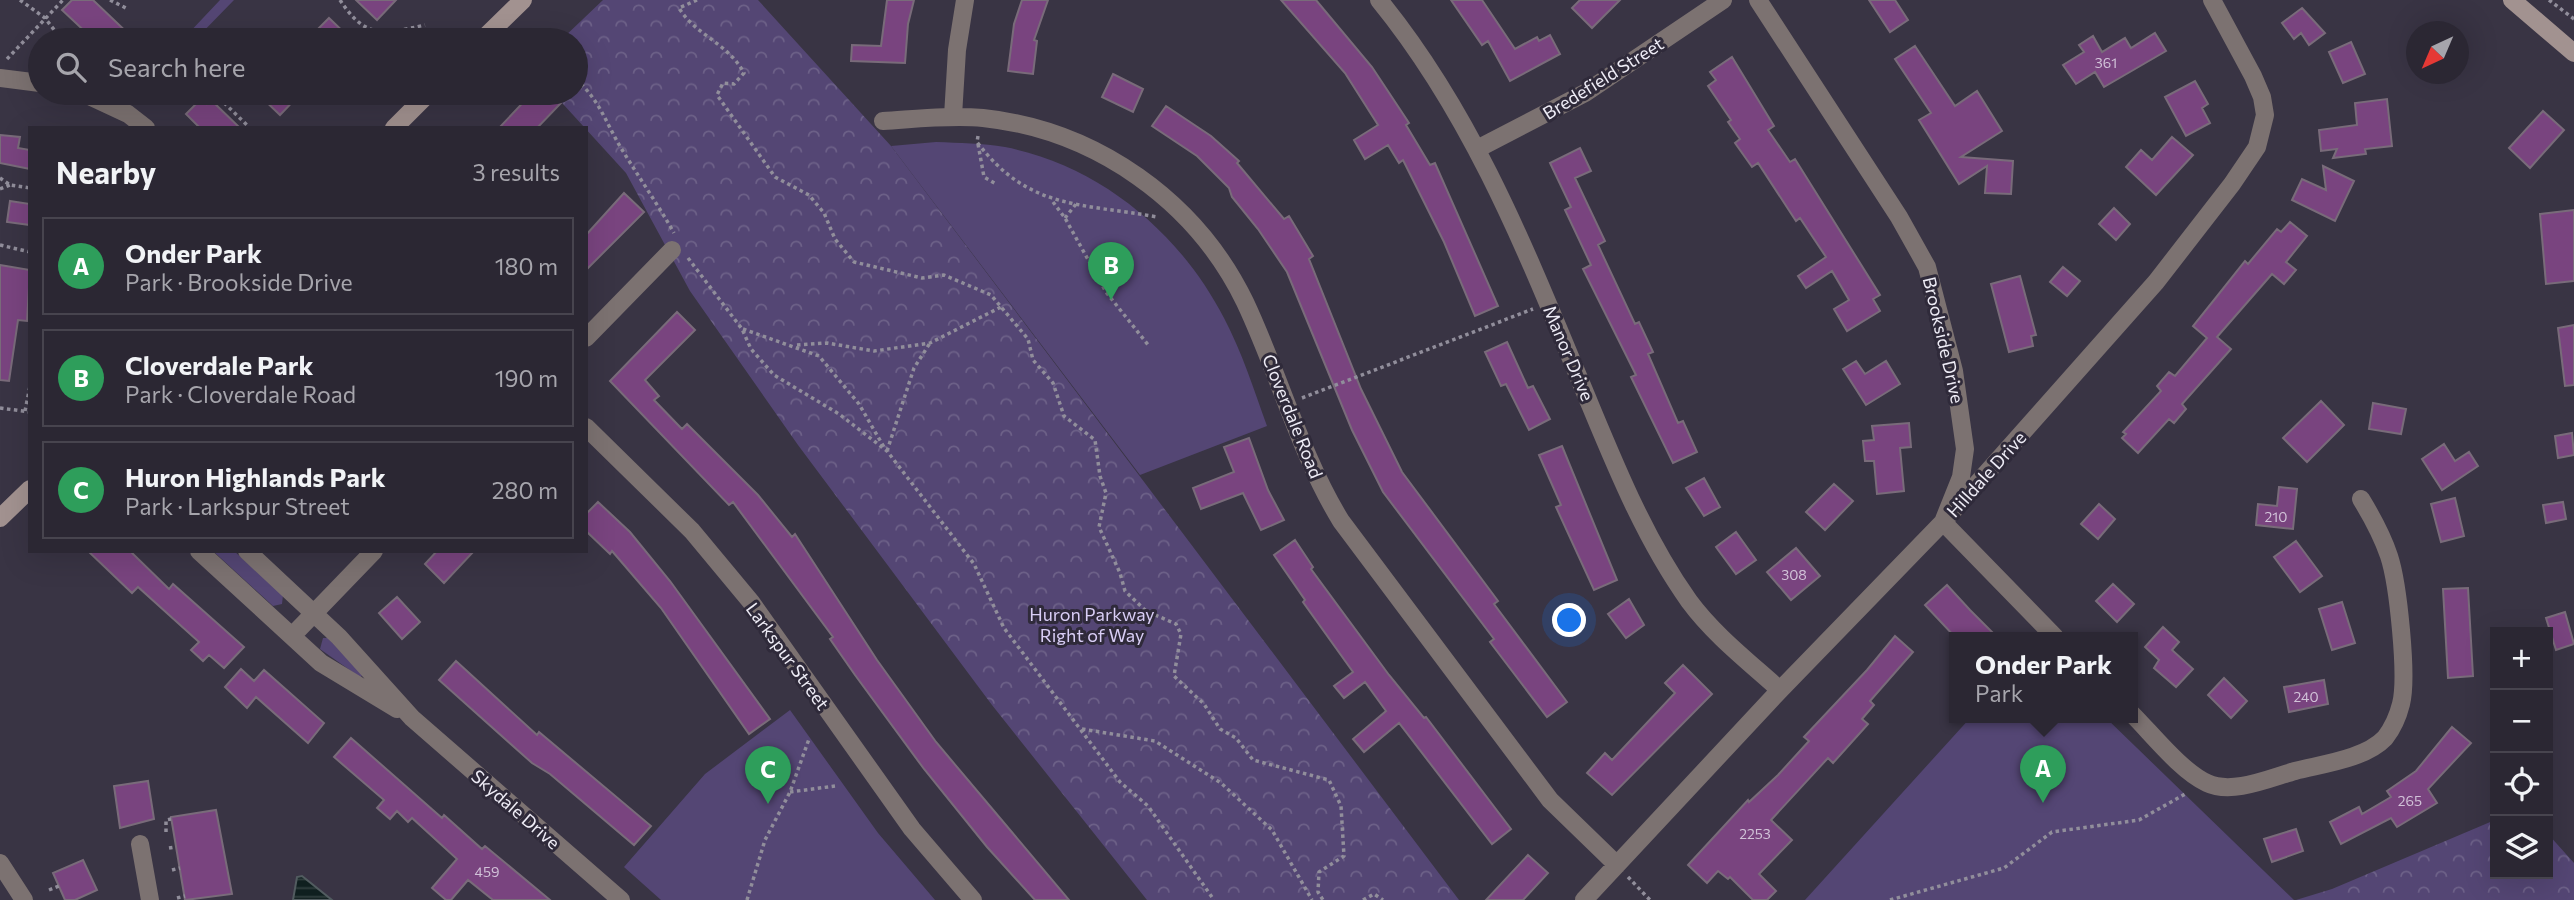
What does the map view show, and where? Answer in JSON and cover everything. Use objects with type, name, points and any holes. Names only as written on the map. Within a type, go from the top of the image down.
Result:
[{"type":"main road","points":[[494,28],[523,0]]},
{"type":"main road","points":[[2512,0],[2574,53]]},
{"type":"main road","points":[[396,126],[417,105]]},
{"type":"main road","points":[[0,518],[28,491]]},
{"type":"street","points":[[953,116],[957,50],[965,0]]},
{"type":"street","name":"Manor Drive","points":[[1379,0],[1417,49],[1479,148],[1614,460],[1667,568],[1710,625],[1780,690]]},
{"type":"street","name":"Bredefield Street","points":[[1479,148],[1585,93],[1723,0]]},
{"type":"street","name":"Brookside Drive","points":[[1758,0],[1899,217],[1927,267],[1954,371],[1965,449],[1962,477],[1943,522]]},
{"type":"street","name":"Hilldale Drive","points":[[1584,900],[1780,690],[1943,522],[2156,282],[2225,194],[2257,147],[2265,115],[2262,97],[2212,0]]},
{"type":"street","points":[[0,78],[28,82]]},
{"type":"street","points":[[109,105],[128,114],[143,126]]},
{"type":"street","name":"Cloverdale Road","points":[[883,121],[953,116],[1016,122],[1091,149],[1144,178],[1199,232],[1244,301],[1323,490],[1341,521],[1550,800],[1617,865]]},
{"type":"street","points":[[588,336],[679,250]]},
{"type":"street","name":"Larkspur Street","points":[[588,429],[692,531],[751,602],[912,829],[973,900]]},
{"type":"street","points":[[2138,720],[2189,769],[2207,783],[2220,785],[2251,783],[2359,753],[2375,746],[2391,728],[2402,703],[2399,604],[2390,559],[2378,527],[2361,499]]},
{"type":"street","points":[[1943,522],[2050,632]]},
{"type":"street","name":"Skydale Drive","points":[[201,553],[321,663],[412,718]]},
{"type":"street","name":"Skydale Drive","points":[[249,553],[314,613],[412,718],[621,900]]},
{"type":"street","points":[[292,636],[372,553]]},
{"type":"street","points":[[140,844],[150,900]]},
{"type":"street","points":[[0,863],[24,900]]},
{"type":"path","points":[[20,0],[45,18],[53,28]]},
{"type":"path","points":[[36,28],[62,0]]},
{"type":"path","points":[[110,0],[128,9]]},
{"type":"path","points":[[340,0],[358,22],[367,28]]},
{"type":"path","points":[[697,0],[679,8],[688,23],[701,29],[735,56],[744,73],[734,84],[723,83],[717,95],[775,177],[809,195],[824,214],[835,239],[854,262],[922,278],[944,275],[991,295],[1028,339],[1032,360],[1053,383],[1064,416],[1095,440],[1100,476],[1106,494],[1099,527],[1121,573],[1125,591],[1146,611],[1176,624],[1181,634],[1174,676],[1204,704],[1220,729],[1236,738],[1252,760],[1329,780],[1341,806],[1345,844],[1344,856],[1319,872],[1318,892],[1323,900]]},
{"type":"path","points":[[2549,0],[2574,19]]},
{"type":"path","points":[[411,28],[425,25]]},
{"type":"path","points":[[7,58],[28,36]]},
{"type":"path","points":[[588,90],[595,96],[621,148],[646,183],[679,250],[742,329],[751,349],[775,374],[839,414],[887,451]]},
{"type":"path","points":[[226,105],[248,126]]},
{"type":"path","points":[[978,134],[984,177],[996,184]]},
{"type":"path","points":[[977,142],[1014,180],[1051,201],[1065,218],[1095,275],[1149,346]]},
{"type":"path","points":[[0,178],[10,185],[28,188]]},
{"type":"path","points":[[0,189],[10,185]]},
{"type":"path","points":[[1051,201],[1157,217]]},
{"type":"path","points":[[1065,218],[1076,204]]},
{"type":"path","points":[[0,245],[28,252]]},
{"type":"path","points":[[1302,398],[1548,304]]},
{"type":"path","points":[[797,345],[827,344],[874,351],[930,343],[1001,307]]},
{"type":"path","points":[[742,329],[797,345],[819,356],[859,404],[887,451],[974,564],[1004,628],[1120,782],[1148,806],[1214,900]]},
{"type":"path","points":[[887,451],[914,368],[930,343]]},
{"type":"path","points":[[0,408],[28,411]]},
{"type":"path","points":[[1080,728],[1155,741],[1221,783],[1272,830],[1312,900]]},
{"type":"path","points":[[747,900],[765,840],[790,792],[809,739]]},
{"type":"path","points":[[1890,900],[2004,868],[2052,832],[2139,820],[2180,795],[2220,785]]},
{"type":"path","points":[[790,792],[835,786]]},
{"type":"path","points":[[166,832],[166,820],[171,819]]},
{"type":"path","points":[[169,848],[175,847]]},
{"type":"path","points":[[1617,865],[1650,900]]},
{"type":"path","points":[[172,870],[180,868]]},
{"type":"path","points":[[49,890],[59,886]]},
{"type":"path","points":[[1363,900],[1374,894],[1383,900]]},
{"type":"path","points":[[177,898],[185,896]]},
{"type":"green space","points":[[220,0],[234,0],[207,28],[194,28]]},
{"type":"green space","name":"Huron Parkway Right of Way","points":[[603,0],[758,0],[891,146],[1459,900],[1147,900],[992,705],[798,445],[690,291],[626,173],[588,131],[588,126],[583,126],[564,105],[588,105],[588,28],[574,28]]},
{"type":"green space","points":[[936,142],[1005,147],[1040,156],[1105,187],[1134,208],[1185,258],[1206,287],[1236,344],[1267,426],[1140,475],[891,146]]},
{"type":"green space","points":[[215,553],[236,553],[283,595],[282,604],[273,606]]},
{"type":"green space","points":[[323,638],[328,638],[362,674],[361,678],[320,649]]},
{"type":"green space","points":[[790,710],[878,833],[935,900],[661,900],[624,867],[705,774]]},
{"type":"green space","points":[[1966,723],[2111,723],[2294,900],[1805,900]]},
{"type":"green space","points":[[2490,822],[2490,879],[2553,879],[2553,840],[2574,863],[2574,900],[2296,900],[2332,889]]},
{"type":"shaded area","points":[[302,876],[332,900],[293,900],[297,877]]},
{"type":"building","points":[[72,0],[93,0],[122,28],[81,28],[62,10]]},
{"type":"building","points":[[356,0],[396,0],[377,20]]},
{"type":"building","points":[[887,0],[914,0],[908,24],[905,63],[851,61],[852,45],[881,46]]},
{"type":"building","points":[[1022,0],[1048,0],[1034,40],[1037,41],[1033,74],[1008,71],[1014,24]]},
{"type":"building","points":[[1281,0],[1316,0],[1372,67],[1409,123],[1406,125],[1430,165],[1435,163],[1498,306],[1475,316],[1444,242],[1403,160],[1399,163],[1388,145],[1365,159],[1354,140],[1378,125],[1345,73]]},
{"type":"building","points":[[1451,0],[1482,0],[1515,49],[1537,37],[1539,41],[1550,35],[1560,54],[1510,81],[1488,41],[1482,45]]},
{"type":"building","points":[[1580,0],[1620,0],[1592,28],[1572,8]]},
{"type":"building","points":[[1869,0],[1895,0],[1908,20],[1890,32]]},
{"type":"building","points":[[2302,8],[2325,33],[2309,45],[2301,33],[2294,39],[2282,23]]},
{"type":"building","points":[[329,18],[339,28],[319,28]]},
{"type":"building","points":[[2155,33],[2166,51],[2104,87],[2095,72],[2076,84],[2063,65],[2084,52],[2079,45],[2093,36],[2102,52],[2125,38],[2131,48]]},
{"type":"building","points":[[2351,42],[2365,74],[2343,83],[2329,52]]},
{"type":"building","points":[[1915,46],[1955,106],[1977,91],[2002,131],[1961,157],[2013,161],[2011,194],[1985,193],[1987,166],[1959,184],[1919,120],[1931,113],[1895,59]]},
{"type":"building","points":[[1732,57],[1774,126],[1768,130],[1790,162],[1795,159],[1880,295],[1873,299],[1880,311],[1847,331],[1834,309],[1849,300],[1832,271],[1806,288],[1798,276],[1826,257],[1800,218],[1796,221],[1758,163],[1752,167],[1735,143],[1740,139],[1728,122],[1731,120],[1708,86],[1716,80],[1710,72]]},
{"type":"building","points":[[1113,74],[1143,89],[1133,112],[1102,97]]},
{"type":"building","points":[[2195,81],[2208,104],[2202,108],[2210,123],[2186,136],[2165,97]]},
{"type":"building","points":[[2387,99],[2392,146],[2365,149],[2366,154],[2333,158],[2337,149],[2321,151],[2319,130],[2357,125],[2355,103]]},
{"type":"building","points":[[195,105],[216,105],[238,126],[198,126],[186,114]]},
{"type":"building","points":[[270,105],[290,105],[280,115]]},
{"type":"building","points":[[521,105],[559,105],[539,126],[501,126]]},
{"type":"building","points":[[1166,106],[1211,136],[1239,161],[1237,163],[1284,219],[1289,216],[1313,256],[1309,259],[1361,389],[1402,472],[1498,601],[1494,604],[1567,702],[1547,717],[1490,642],[1494,639],[1383,492],[1352,430],[1287,272],[1232,197],[1229,188],[1197,156],[1152,126]]},
{"type":"building","points":[[2543,111],[2564,130],[2530,168],[2509,148]]},
{"type":"building","points":[[0,135],[20,137],[18,148],[28,150],[28,169],[0,163]]},
{"type":"building","points":[[2172,137],[2193,155],[2156,195],[2126,167],[2141,150],[2152,160]]},
{"type":"building","points":[[1580,148],[1591,171],[1575,178],[1605,241],[1598,245],[1635,324],[1639,322],[1653,352],[1648,354],[1678,423],[1683,421],[1697,452],[1673,463],[1631,377],[1636,375],[1583,269],[1591,265],[1565,210],[1571,207],[1550,163]]},
{"type":"building","points":[[2323,166],[2354,181],[2335,221],[2292,200],[2302,179],[2326,190]]},
{"type":"building","points":[[624,193],[644,212],[588,268],[588,233]]},
{"type":"building","points":[[10,201],[28,204],[28,225],[7,222]]},
{"type":"building","points":[[2114,208],[2130,224],[2116,240],[2099,224]]},
{"type":"building","points":[[2574,210],[2574,281],[2546,284],[2540,214]]},
{"type":"building","points":[[2290,222],[2307,236],[2286,262],[2296,270],[2284,284],[2272,274],[2217,337],[2231,349],[2182,404],[2186,409],[2174,423],[2169,419],[2138,453],[2122,438],[2126,434],[2123,432],[2161,391],[2157,386],[2169,372],[2175,376],[2207,338],[2193,326],[2245,261],[2248,264],[2277,229],[2281,232]]},
{"type":"building","points":[[0,265],[28,270],[28,304],[27,321],[18,320],[9,381],[0,380]]},
{"type":"building","points":[[2063,267],[2080,281],[2067,296],[2050,282]]},
{"type":"building","points":[[2020,276],[2036,335],[2031,336],[2033,346],[2009,352],[1991,284]]},
{"type":"building","points":[[677,312],[695,330],[645,380],[659,396],[654,400],[682,429],[687,424],[758,495],[792,537],[795,534],[877,660],[936,742],[1069,900],[1035,900],[987,847],[924,769],[830,639],[833,637],[733,502],[729,505],[610,381]]},
{"type":"building","points":[[2574,325],[2574,385],[2565,386],[2558,328]]},
{"type":"building","points":[[1507,342],[1528,388],[1533,386],[1550,419],[1529,430],[1506,384],[1501,386],[1485,352]]},
{"type":"building","points":[[1856,361],[1865,374],[1886,361],[1900,384],[1866,405],[1843,369]]},
{"type":"building","points":[[2321,401],[2344,425],[2307,462],[2283,438]]},
{"type":"building","points":[[2373,403],[2406,409],[2401,434],[2369,429]]},
{"type":"building","points":[[1909,423],[1911,447],[1900,448],[1904,491],[1877,494],[1874,461],[1865,461],[1863,441],[1874,440],[1872,426]]},
{"type":"building","points":[[2572,433],[2574,455],[2558,458],[2555,436]]},
{"type":"building","points":[[1249,438],[1268,490],[1284,520],[1261,530],[1243,493],[1201,509],[1193,488],[1234,472],[1224,447]]},
{"type":"building","points":[[2444,444],[2455,461],[2469,452],[2478,466],[2442,490],[2422,459]]},
{"type":"building","points":[[1562,446],[1617,580],[1594,590],[1556,507],[1561,505],[1539,455]]},
{"type":"building","points":[[1704,478],[1720,507],[1704,516],[1686,488]]},
{"type":"building","points":[[1834,484],[1853,501],[1825,530],[1806,512]]},
{"type":"building","points":[[2279,487],[2297,489],[2293,529],[2256,525],[2258,504],[2277,506]]},
{"type":"building","points":[[2455,498],[2464,536],[2441,542],[2431,504]]},
{"type":"building","points":[[598,502],[630,532],[670,581],[770,719],[749,734],[661,608],[612,551],[610,554],[588,533],[588,512]]},
{"type":"building","points":[[2563,502],[2566,519],[2546,523],[2543,505]]},
{"type":"building","points":[[2099,504],[2115,519],[2098,539],[2081,524]]},
{"type":"building","points":[[1736,532],[1756,560],[1736,574],[1716,547]]},
{"type":"building","points":[[1295,540],[1313,567],[1311,569],[1389,675],[1424,718],[1426,717],[1511,829],[1492,844],[1399,723],[1364,752],[1353,739],[1386,711],[1365,682],[1344,698],[1334,686],[1353,672],[1303,602],[1305,600],[1274,555]]},
{"type":"building","points":[[2296,541],[2322,576],[2300,592],[2274,557]]},
{"type":"building","points":[[1796,548],[1820,576],[1791,600],[1767,572]]},
{"type":"building","points":[[90,553],[132,553],[169,589],[173,584],[244,647],[224,668],[209,655],[203,661],[191,650],[199,642],[138,587],[132,593]]},
{"type":"building","points":[[435,553],[472,553],[444,583],[425,564]]},
{"type":"building","points":[[2113,584],[2134,604],[2117,622],[2096,601]]},
{"type":"building","points":[[1947,585],[1992,632],[1950,632],[1925,605]]},
{"type":"building","points":[[2468,588],[2473,676],[2448,678],[2443,589]]},
{"type":"building","points":[[397,597],[420,622],[402,639],[379,613]]},
{"type":"building","points":[[1629,599],[1644,625],[1626,638],[1608,614]]},
{"type":"building","points":[[2342,602],[2355,643],[2332,650],[2319,609]]},
{"type":"building","points":[[2565,612],[2574,644],[2556,650],[2553,627],[2549,627],[2546,618]]},
{"type":"building","points":[[2163,627],[2179,642],[2172,650],[2193,669],[2176,687],[2154,668],[2159,660],[2145,647]]},
{"type":"building","points":[[1895,636],[1913,652],[1870,701],[1874,705],[1862,719],[1868,724],[1833,763],[1828,758],[1771,820],[1792,840],[1759,874],[1776,891],[1767,900],[1753,900],[1730,877],[1728,879],[1718,871],[1707,883],[1688,865],[1748,800],[1749,802],[1778,775],[1809,741],[1804,737]]},
{"type":"building","points":[[456,661],[537,735],[539,732],[651,826],[634,845],[550,774],[532,763],[439,680]]},
{"type":"building","points":[[1683,665],[1712,694],[1612,795],[1587,773],[1605,753],[1612,760],[1675,693],[1665,683]]},
{"type":"building","points":[[241,669],[254,681],[264,670],[324,723],[308,743],[256,697],[247,708],[225,687]]},
{"type":"building","points":[[2224,678],[2247,701],[2231,718],[2208,695]]},
{"type":"building","points":[[2324,680],[2328,704],[2289,712],[2284,687]]},
{"type":"building","points":[[2452,727],[2471,743],[2428,789],[2437,803],[2397,827],[2391,818],[2341,844],[2330,822],[2359,807],[2362,814],[2391,797],[2387,791],[2416,771]]},
{"type":"building","points":[[351,738],[442,818],[444,815],[482,849],[485,846],[550,900],[493,900],[468,880],[451,900],[446,900],[432,888],[457,859],[412,818],[408,822],[397,811],[390,819],[377,808],[384,800],[334,757]]},
{"type":"building","points":[[148,781],[154,819],[120,828],[114,786]]},
{"type":"building","points":[[216,810],[232,894],[185,900],[171,817]]},
{"type":"building","points":[[2296,829],[2303,851],[2272,862],[2264,839]]},
{"type":"building","points":[[1528,855],[1548,873],[1523,900],[1486,900]]},
{"type":"building","points":[[83,860],[97,890],[75,900],[65,900],[53,873]]},
{"type":"place","name":"Cloverdale Park","points":[[1111,300]]},
{"type":"place","name":"Onder Park","points":[[2043,803]]},
{"type":"place","name":"Huron Highlands Park","points":[[768,804]]}]
